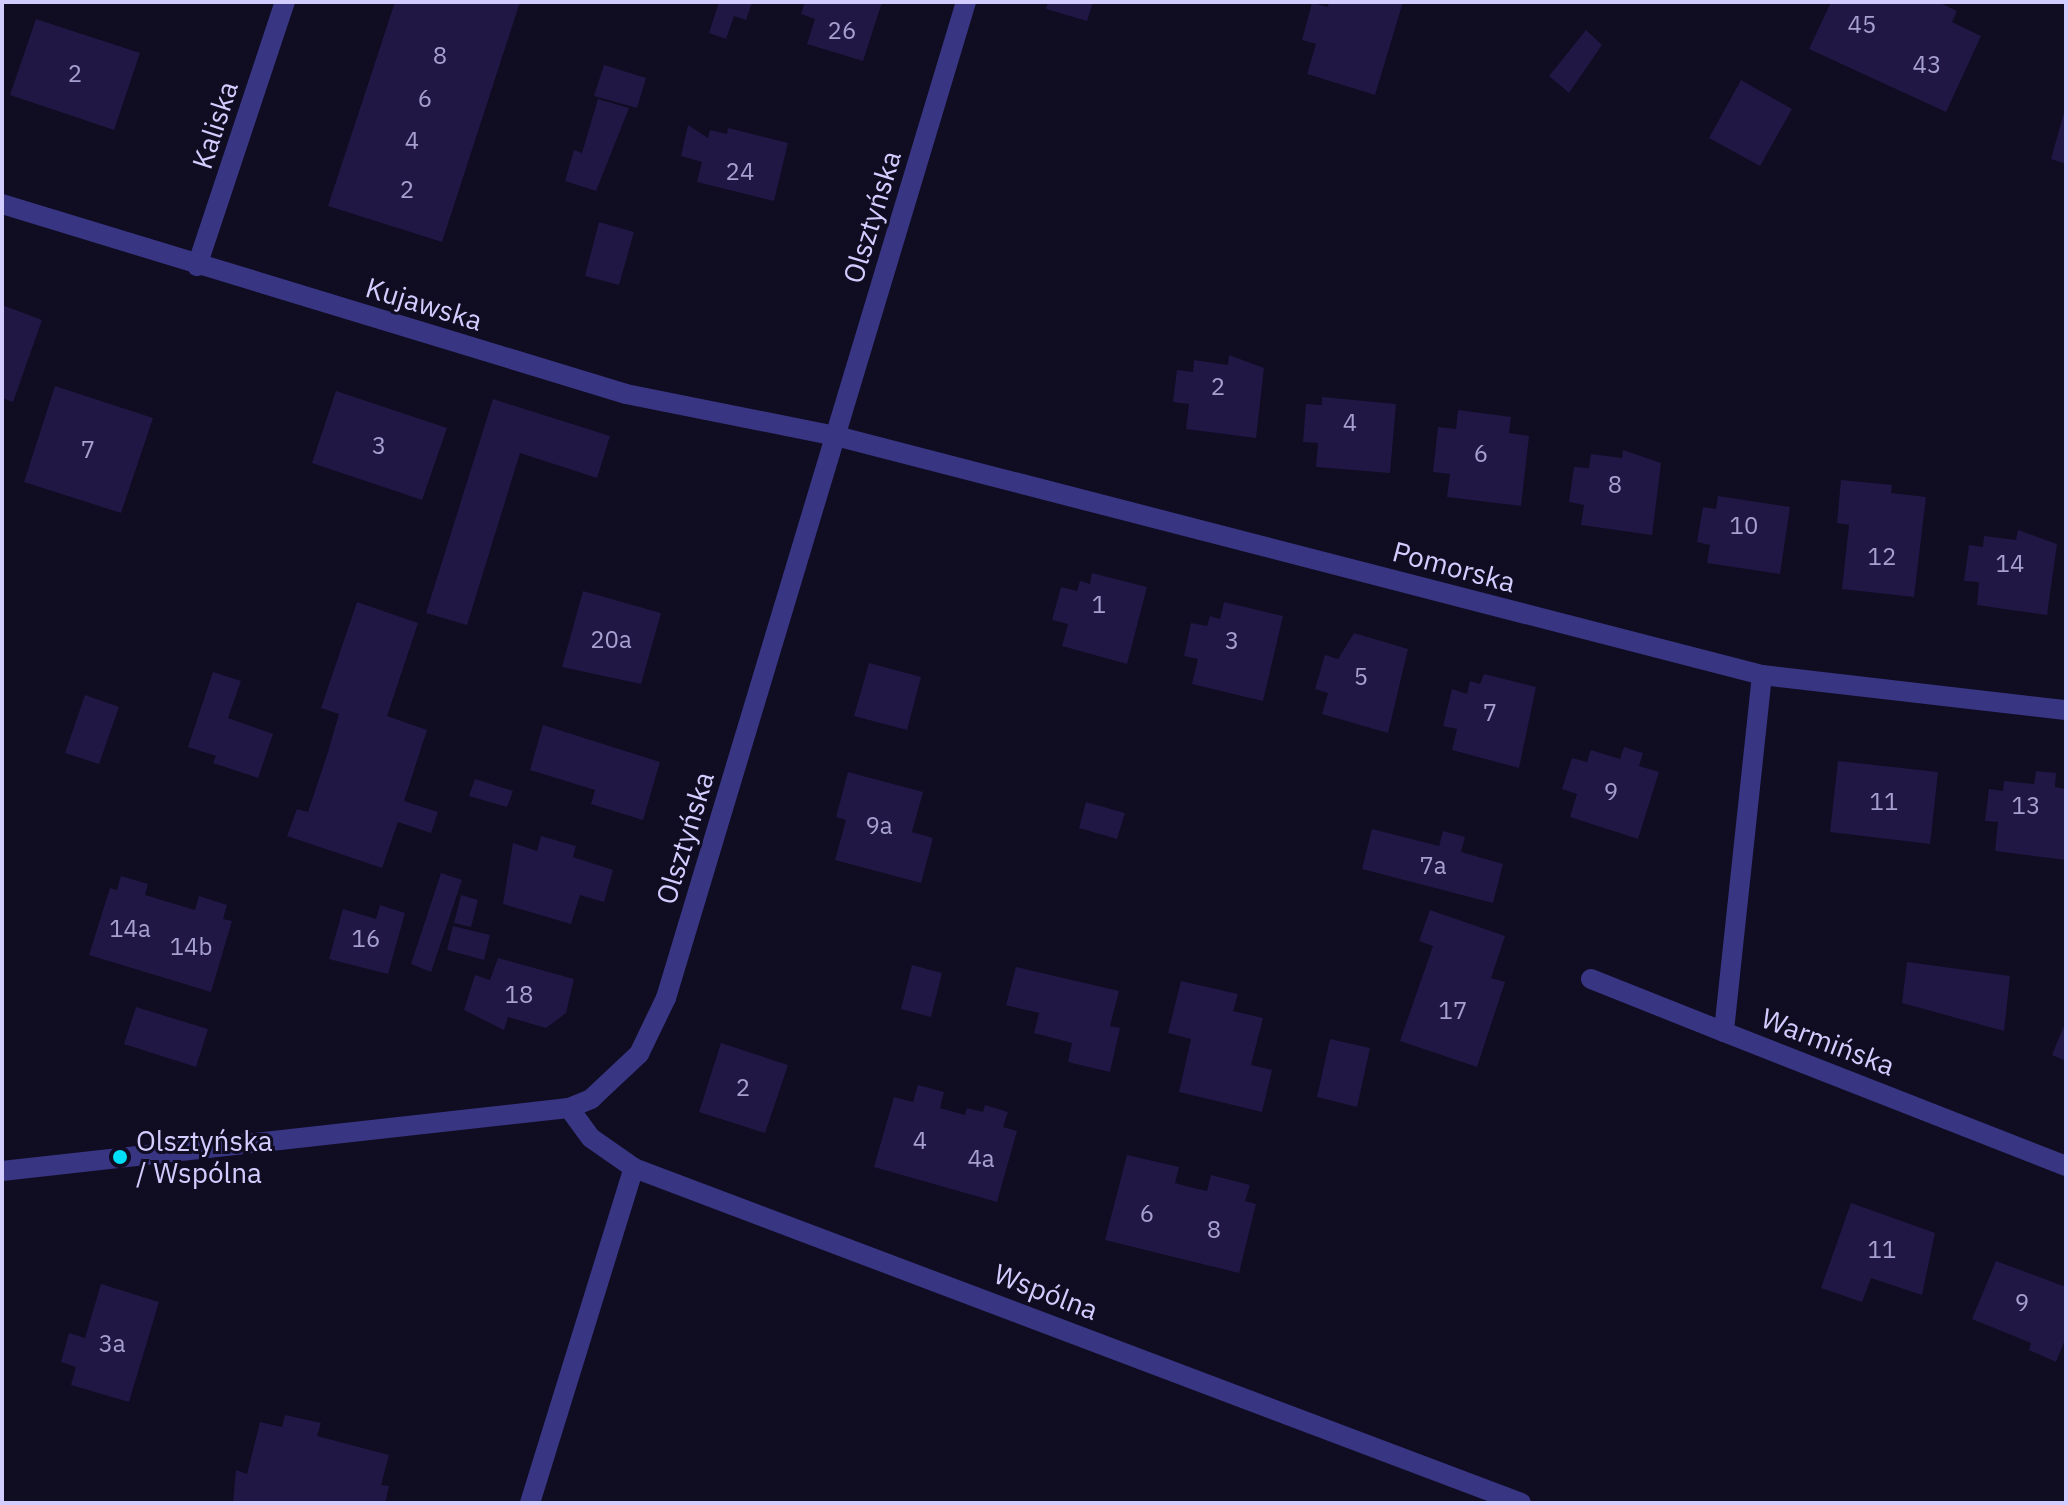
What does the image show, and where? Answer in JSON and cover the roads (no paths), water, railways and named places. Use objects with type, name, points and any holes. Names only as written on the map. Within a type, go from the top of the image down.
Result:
[{"type":"street","name":"Kaliska","points":[[197,266],[285,2]]},
{"type":"street","name":"Olsztyńska","points":[[2,1171],[569,1108],[591,1099],[639,1054],[666,998],[966,2]]},
{"type":"street","name":"Kujawska","points":[[2,204],[197,266],[626,394],[836,436]]},
{"type":"street","name":"Pomorska","points":[[836,436],[1762,675],[2066,710]]},
{"type":"street","name":"Warmińska","points":[[1762,675],[1724,1032],[2066,1166]]},
{"type":"street","points":[[1591,979],[1724,1032]]},
{"type":"street","name":"Wspólna","points":[[569,1108],[591,1138],[634,1168],[1521,1503]]},
{"type":"street","points":[[530,1503],[634,1168]]},
{"type":"place","name":"Olsztyńska / Wspólna","points":[[120,1157]]}]
